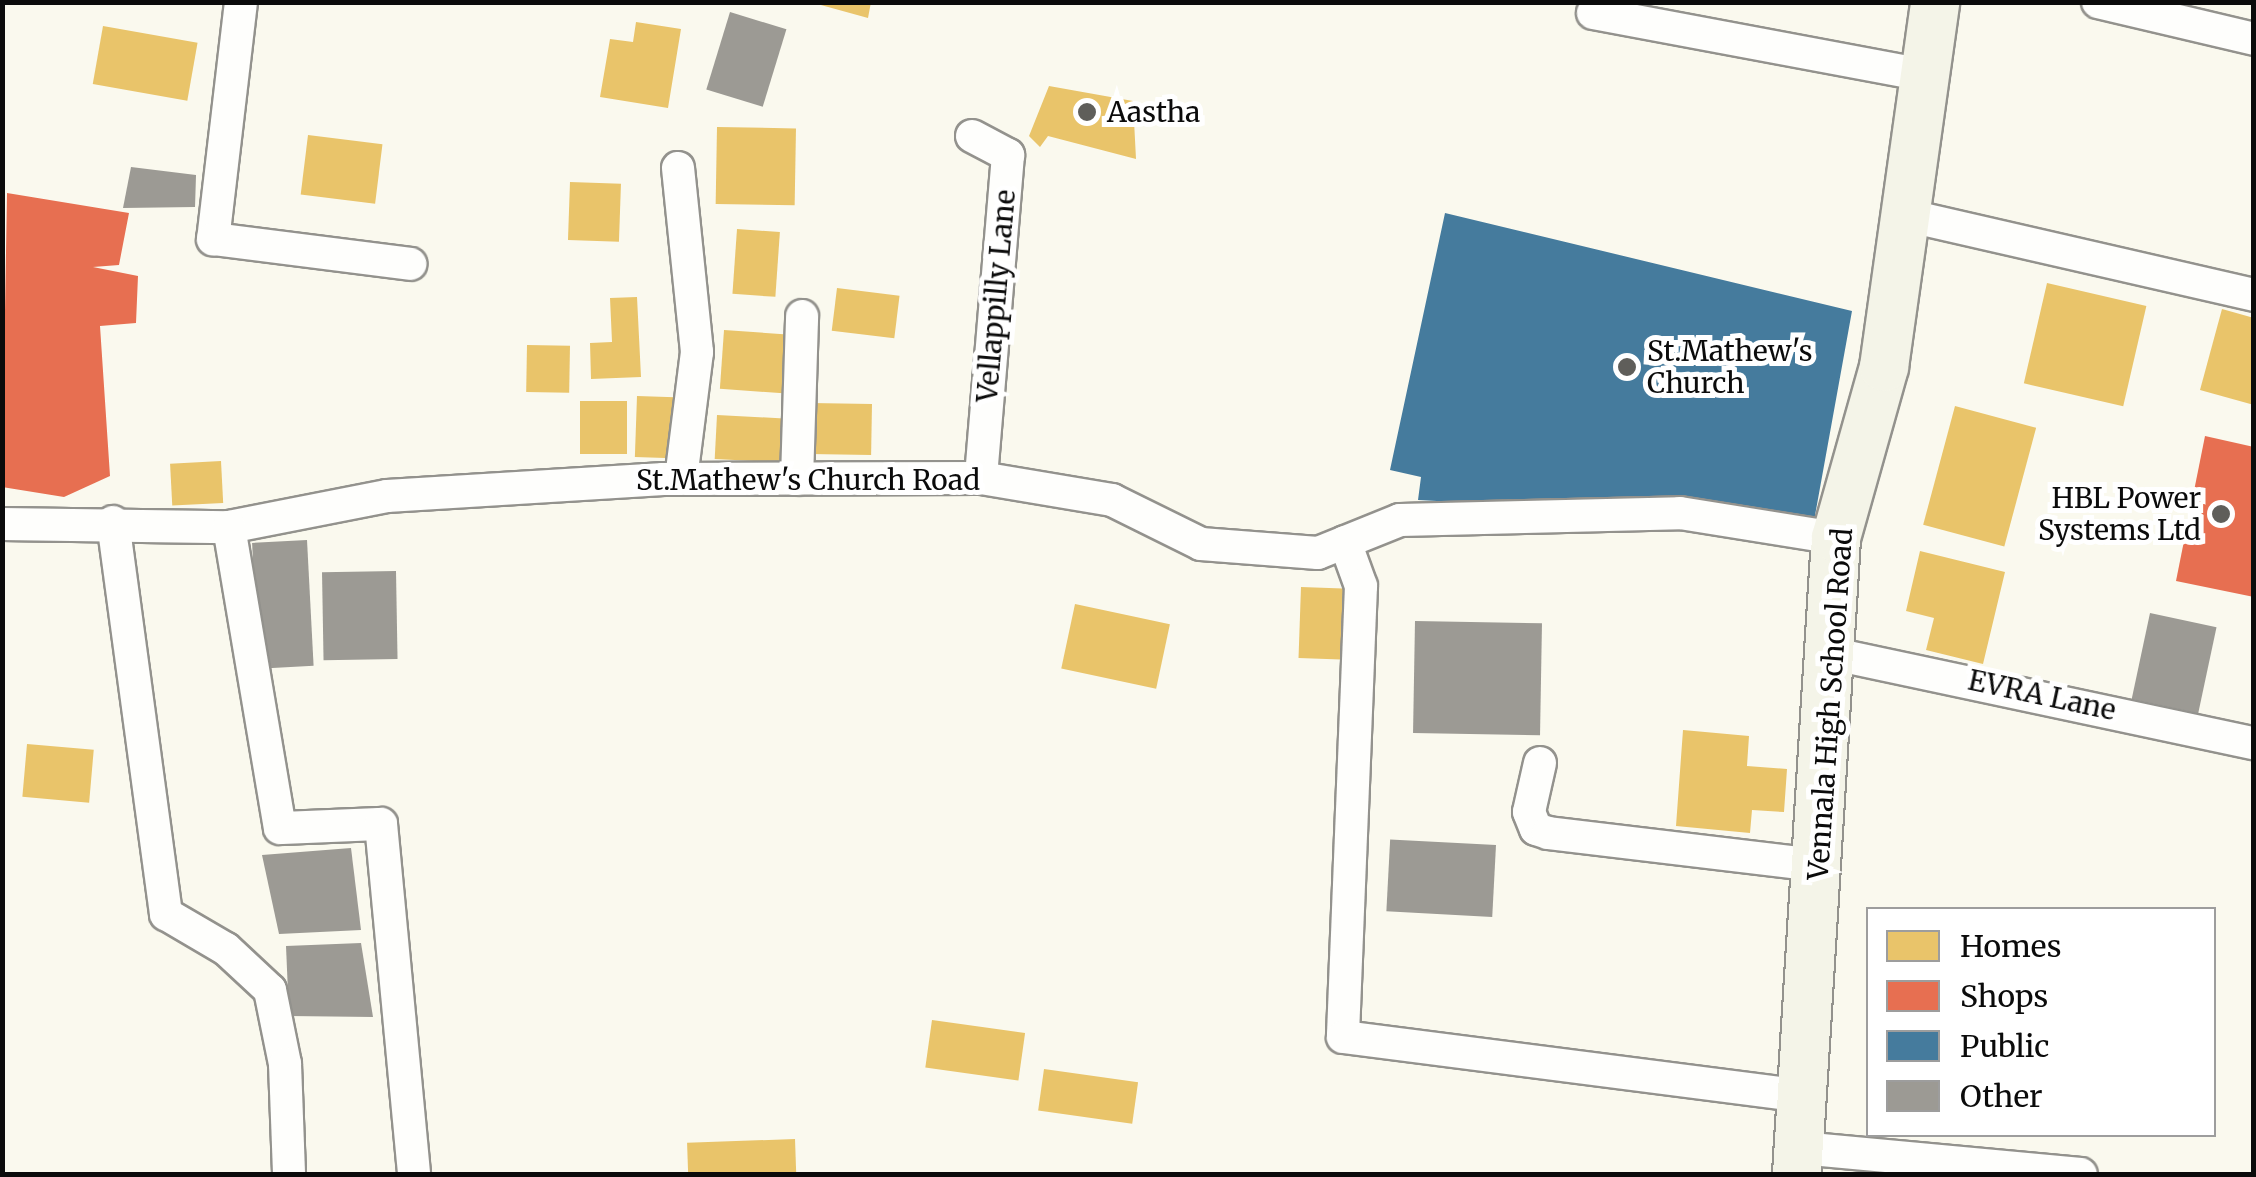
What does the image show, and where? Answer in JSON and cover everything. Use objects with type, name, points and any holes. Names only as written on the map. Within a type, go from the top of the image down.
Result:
[{"type":"main road","name":"Vennala High School Road","points":[[1798,1161],[1836,538],[1884,367],[1935,2]]},
{"type":"street","points":[[241,2],[213,239],[410,264]]},
{"type":"street","points":[[2098,2],[2254,38]]},
{"type":"street","points":[[1593,13],[1925,75]]},
{"type":"street","name":"Vellappilly Lane","points":[[972,136],[1008,154],[981,478]]},
{"type":"street","points":[[678,168],[697,352],[681,478]]},
{"type":"street","points":[[1905,215],[2254,295]]},
{"type":"street","points":[[797,478],[802,316]]},
{"type":"street","name":"St.Mathew's Church Road","points":[[2,524],[113,522],[230,527],[387,496],[681,478],[981,478],[1112,500],[1201,544],[1318,553],[1400,520],[1680,513],[1836,538]]},
{"type":"street","points":[[113,522],[166,914],[226,949],[270,990],[286,1064],[289,1174]]},
{"type":"street","points":[[230,527],[280,828],[381,824],[414,1174]]},
{"type":"street","points":[[1345,542],[1360,586],[1344,1037],[1804,1096]]},
{"type":"street","name":"EVRA Lane","points":[[1829,653],[2254,744]]},
{"type":"street","points":[[1540,763],[1529,812],[1536,828],[1548,834],[1818,866]]},
{"type":"street","points":[[1798,1161],[2081,1174]]},
{"type":"building: Homes","points":[[810,2],[871,2],[868,18]]},
{"type":"building: Homes","points":[[636,22],[681,29],[668,108],[600,97],[610,39],[633,42]]},
{"type":"building: Homes","points":[[103,26],[198,43],[187,101],[93,84]]},
{"type":"building: Homes","name":"Aastha","points":[[1049,86],[1133,101],[1136,159],[1048,136],[1040,147],[1029,136]]},
{"type":"building: Homes","points":[[717,127],[796,128],[795,205],[716,204]]},
{"type":"building: Homes","points":[[308,135],[382,144],[375,204],[301,195]]},
{"type":"building: Homes","points":[[570,182],[621,184],[619,242],[568,240]]},
{"type":"building: Homes","points":[[737,229],[780,232],[775,297],[732,294]]},
{"type":"building: Homes","points":[[2047,283],[2146,306],[2123,406],[2024,383]]},
{"type":"building: Homes","points":[[837,288],[900,296],[894,338],[832,331]]},
{"type":"building: Homes","points":[[637,297],[641,377],[591,379],[590,343],[612,342],[610,298]]},
{"type":"building: Homes","points":[[2222,309],[2254,318],[2254,405],[2200,390]]},
{"type":"building: Homes","points":[[724,330],[791,335],[787,394],[720,389]]},
{"type":"building: Homes","points":[[527,345],[570,346],[569,393],[526,392]]},
{"type":"building: Homes","points":[[637,396],[675,397],[673,458],[635,457]]},
{"type":"building: Homes","points":[[580,401],[627,401],[627,454],[580,454]]},
{"type":"building: Homes","points":[[811,403],[872,404],[871,455],[810,454]]},
{"type":"building: Homes","points":[[1955,406],[2036,428],[2004,547],[1923,525]]},
{"type":"building: Homes","points":[[717,415],[784,419],[782,462],[715,459]]},
{"type":"building: Homes","points":[[221,461],[223,503],[172,506],[170,464]]},
{"type":"building: Homes","points":[[1920,551],[2005,572],[1983,664],[1926,650],[1934,618],[1906,611]]},
{"type":"building: Homes","points":[[1301,587],[1357,589],[1354,660],[1299,658]]},
{"type":"building: Homes","points":[[1075,604],[1170,624],[1156,689],[1061,669]]},
{"type":"building: Homes","points":[[1683,730],[1749,736],[1747,766],[1787,769],[1784,812],[1752,810],[1750,833],[1676,826]]},
{"type":"building: Homes","points":[[27,744],[94,750],[89,803],[22,797]]},
{"type":"building: Homes","points":[[932,1020],[1025,1033],[1018,1081],[925,1068]]},
{"type":"building: Homes","points":[[1044,1069],[1138,1082],[1132,1124],[1038,1111]]},
{"type":"building: Homes","points":[[795,1139],[796,1174],[688,1174],[687,1143]]},
{"type":"building: Shops","points":[[7,193],[129,213],[119,265],[93,267],[138,276],[136,323],[100,326],[110,476],[64,497],[2,487]]},
{"type":"building: Shops","name":"HBL Power Systems Ltd","points":[[2205,436],[2254,447],[2254,597],[2176,581]]},
{"type":"building: Public","name":"St.Mathew's Church","points":[[1445,213],[1852,311],[1814,521],[1418,500],[1421,477],[1390,470]]},
{"type":"building: Other","points":[[730,12],[786,29],[763,107],[706,89]]},
{"type":"building: Other","points":[[131,167],[196,175],[195,207],[123,208]]},
{"type":"building: Other","points":[[307,540],[314,666],[259,669],[252,543]]},
{"type":"building: Other","points":[[396,571],[398,659],[324,660],[322,572]]},
{"type":"building: Other","points":[[2150,613],[2217,627],[2198,713],[2132,699]]},
{"type":"building: Other","points":[[1415,621],[1542,623],[1540,735],[1413,733]]},
{"type":"building: Other","points":[[1390,839],[1496,845],[1492,917],[1386,911]]},
{"type":"building: Other","points":[[351,848],[361,930],[279,934],[262,855]]},
{"type":"building: Other","points":[[361,943],[373,1017],[289,1016],[286,946]]},
{"type":"place","name":"Aastha","points":[[1087,112]]},
{"type":"place","name":"St.Mathew's Church","points":[[1627,367]]},
{"type":"place","name":"HBL Power Systems Ltd","points":[[2221,514]]}]
